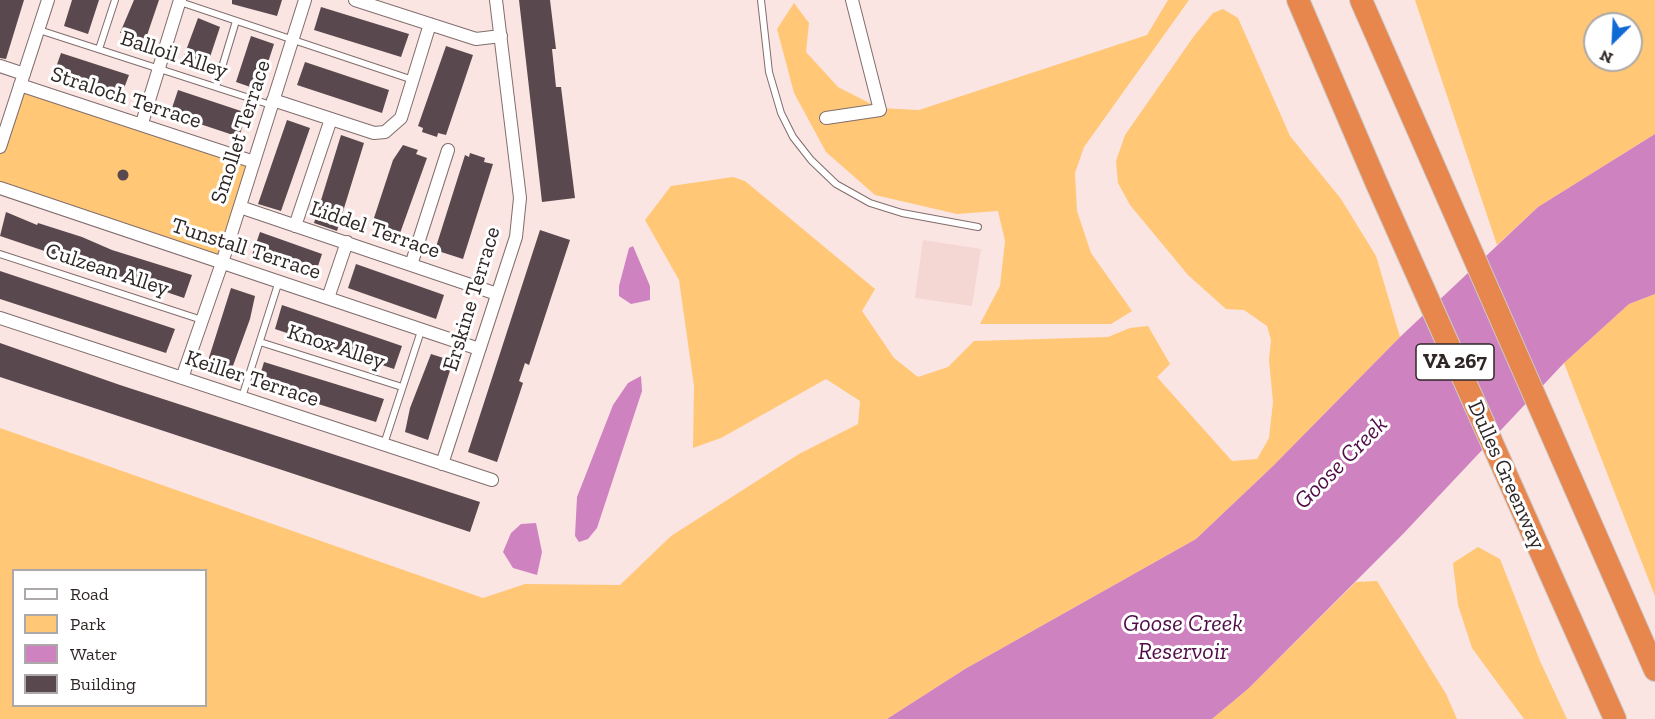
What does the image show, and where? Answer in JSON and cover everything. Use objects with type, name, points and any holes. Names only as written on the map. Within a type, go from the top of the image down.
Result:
[{"type":"highway","name":"Dulles Greenway","points":[[1298,0],[1376,182],[1615,719]]},
{"type":"highway","name":"VA 267","points":[[1361,0],[1427,156],[1655,670]]},
{"type":"street","points":[[0,147],[48,0]]},
{"type":"street","name":"Smollet Terrace","points":[[182,378],[222,263],[304,0]]},
{"type":"street","points":[[355,0],[476,39],[501,36]]},
{"type":"street","name":"Erskine Terrace","points":[[442,464],[516,237],[520,198],[496,0]]},
{"type":"street","points":[[826,118],[880,110],[852,0]]},
{"type":"street","points":[[142,123],[180,1]]},
{"type":"street","points":[[272,103],[374,133],[385,132],[401,118],[430,24]]},
{"type":"street","name":"Straloch Terrace","points":[[0,66],[22,79],[254,162]]},
{"type":"street","points":[[296,226],[331,119]]},
{"type":"street","points":[[411,265],[448,150]]},
{"type":"street","name":"Tunstall Terrace","points":[[0,189],[479,349]]},
{"type":"street","name":"Liddel Terrace","points":[[240,207],[497,294]]},
{"type":"street","points":[[328,298],[347,242]]},
{"type":"street","name":"Keiller Terrace","points":[[0,318],[492,480]]},
{"type":"lane","name":"Balloil Alley","points":[[99,49],[114,0]]},
{"type":"lane","points":[[760,0],[770,72],[781,113],[793,137],[811,160],[836,184],[870,203],[902,213],[978,227]]},
{"type":"lane","points":[[180,1],[413,80]]},
{"type":"lane","points":[[216,87],[236,21]]},
{"type":"lane","name":"Balloil Alley","points":[[39,30],[272,103]]},
{"type":"lane","name":"Culzean Alley","points":[[0,254],[202,320]]},
{"type":"lane","name":"Knox Alley","points":[[242,398],[279,281]]},
{"type":"lane","name":"Knox Alley","points":[[384,444],[421,331]]},
{"type":"lane","name":"Knox Alley","points":[[260,342],[402,387]]},
{"type":"shaded area","points":[[923,240],[981,249],[972,306],[915,298]]},
{"type":"green space","points":[[1168,0],[1189,0],[1084,147],[1075,173],[1077,211],[1091,253],[1132,311],[1111,324],[980,324],[1000,286],[1005,241],[998,211],[957,214],[875,195],[826,152],[794,93],[777,29],[794,3],[809,23],[806,52],[838,87],[879,108],[919,110],[1147,35]]},
{"type":"green space","points":[[1415,0],[1655,0],[1655,134],[1538,207],[1497,245]]},
{"type":"green space","points":[[1223,9],[1238,18],[1290,136],[1341,199],[1376,256],[1400,337],[1273,466],[1196,539],[965,669],[887,719],[0,719],[0,428],[483,598],[525,584],[620,585],[671,536],[799,454],[858,424],[860,401],[826,379],[721,438],[693,448],[694,386],[679,280],[645,220],[671,186],[733,177],[745,181],[875,289],[862,311],[894,358],[918,377],[948,367],[974,341],[1108,337],[1130,328],[1148,326],[1170,364],[1157,377],[1232,461],[1257,459],[1269,438],[1273,402],[1269,360],[1271,340],[1267,326],[1244,310],[1226,309],[1188,275],[1130,205],[1118,183],[1116,161],[1125,135],[1194,36],[1213,13]]},
{"type":"green space","points":[[20,85],[254,162],[222,263],[0,188],[0,147]]},
{"type":"green space","points":[[1655,294],[1655,596],[1564,363],[1629,304]]},
{"type":"green space","points":[[1478,547],[1500,559],[1540,661],[1567,719],[1524,719],[1472,648],[1458,605],[1453,563]]},
{"type":"green space","points":[[1377,581],[1446,694],[1457,719],[1212,719],[1249,688],[1356,582]]},
{"type":"water","name":"Goose Creek Reservoir","points":[[1655,134],[1655,294],[1629,304],[1564,363],[1403,534],[1249,688],[1212,719],[887,719],[965,669],[1196,539],[1273,466],[1400,337],[1538,207]]},
{"type":"water","points":[[633,246],[650,286],[650,300],[631,304],[619,296],[619,286],[629,248]]},
{"type":"water","points":[[641,376],[642,391],[597,528],[588,539],[579,542],[575,536],[577,497],[613,405],[628,383]]},
{"type":"water","points":[[536,523],[542,552],[537,575],[513,568],[503,552],[511,533],[521,524]]},
{"type":"building","points":[[0,0],[24,0],[6,59],[0,58]]},
{"type":"building","points":[[72,0],[99,0],[88,34],[64,26]]},
{"type":"building","points":[[134,0],[159,0],[141,53],[119,45],[123,33],[120,33]]},
{"type":"building","points":[[232,0],[282,0],[277,16],[232,4]]},
{"type":"building","points":[[519,0],[550,0],[556,49],[552,49],[556,87],[561,87],[575,198],[542,202]]},
{"type":"building","points":[[321,7],[409,34],[401,57],[314,30]]},
{"type":"building","points":[[198,18],[220,27],[205,72],[181,64]]},
{"type":"building","points":[[251,36],[274,44],[259,90],[236,82]]},
{"type":"building","points":[[446,46],[473,55],[446,135],[438,133],[437,137],[422,132],[423,128],[418,126]]},
{"type":"building","points":[[61,53],[129,75],[120,99],[53,76]]},
{"type":"building","points":[[305,62],[389,90],[382,113],[297,85]]},
{"type":"building","points":[[178,90],[247,113],[239,137],[170,114]]},
{"type":"building","points":[[287,120],[310,128],[281,211],[258,204]]},
{"type":"building","points":[[341,135],[364,143],[337,231],[314,223]]},
{"type":"building","points":[[403,145],[418,150],[416,154],[427,158],[399,236],[371,227],[393,160]]},
{"type":"building","points":[[470,153],[485,158],[484,162],[493,164],[463,259],[435,250],[465,155],[469,157]]},
{"type":"building","points":[[123,170],[127,171],[127,179],[123,180],[119,179],[118,175],[119,171]]},
{"type":"building","points":[[6,212],[37,225],[38,223],[82,237],[112,250],[192,275],[184,298],[0,236]]},
{"type":"building","points":[[540,230],[570,240],[529,365],[525,363],[519,381],[523,383],[497,462],[468,452]]},
{"type":"building","points":[[260,232],[322,254],[314,278],[262,261],[263,259],[252,255]]},
{"type":"building","points":[[356,264],[444,295],[436,319],[348,288]]},
{"type":"building","points":[[0,271],[175,329],[166,353],[0,299]]},
{"type":"building","points":[[231,288],[255,296],[250,319],[230,374],[206,367]]},
{"type":"building","points":[[282,305],[402,346],[394,369],[275,329]]},
{"type":"building","points":[[0,343],[120,385],[480,502],[470,532],[0,377]]},
{"type":"building","points":[[431,354],[453,361],[428,440],[405,432],[410,408]]},
{"type":"building","points":[[264,362],[384,399],[376,422],[257,385]]},
{"type":"water label","name":"Goose Creek","points":[[1341,463]]}]
